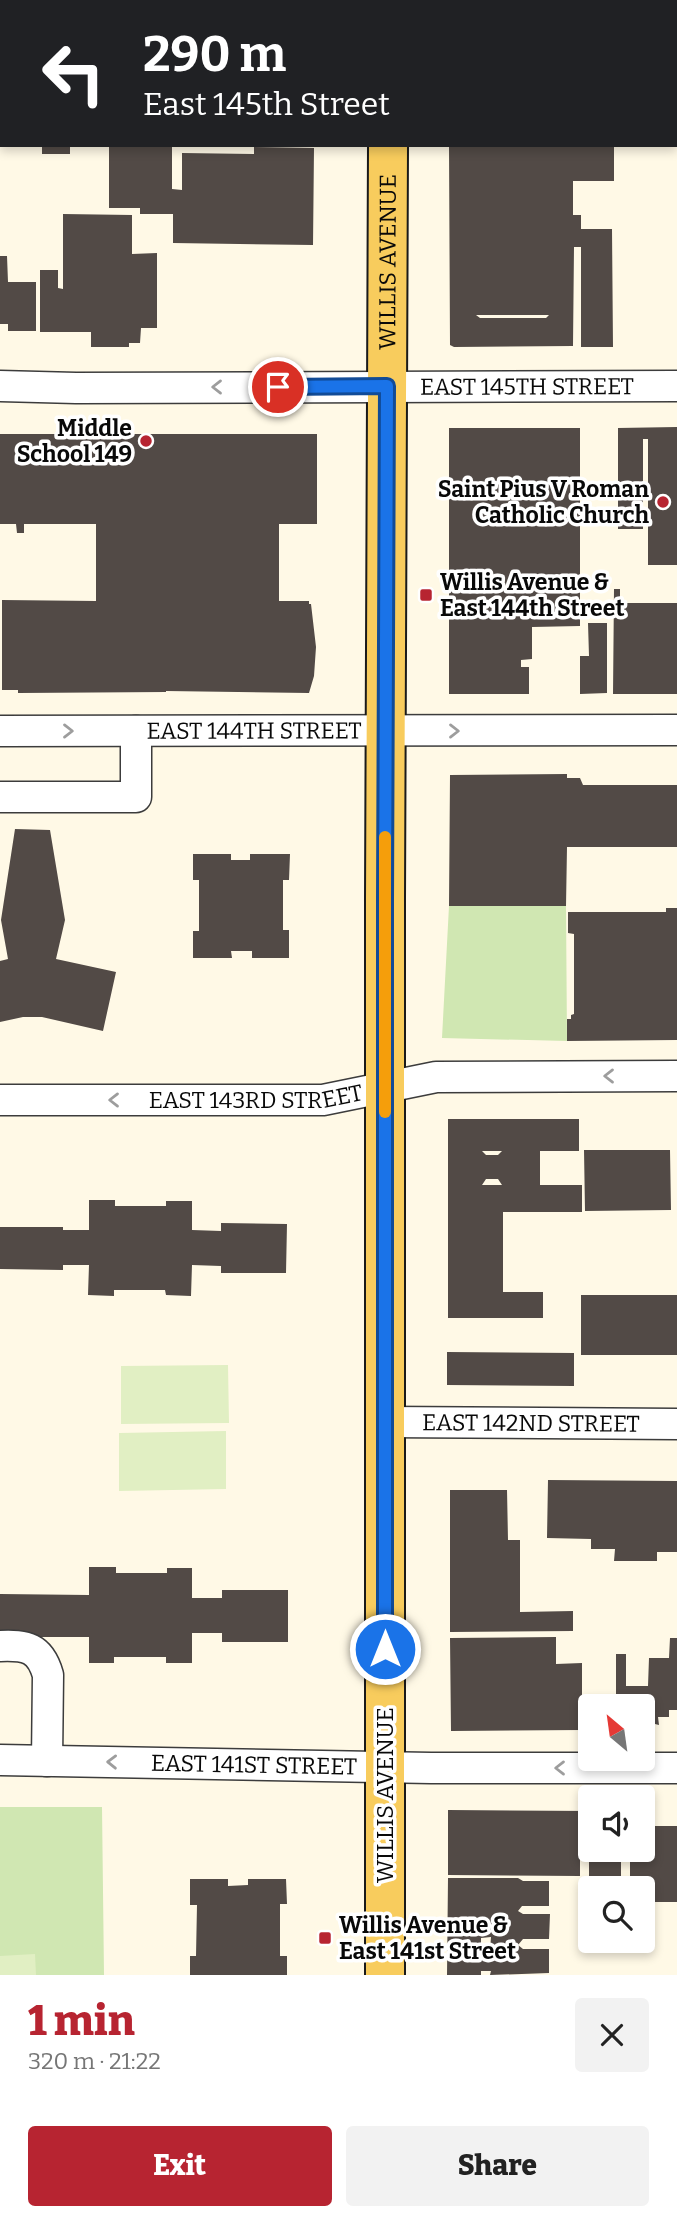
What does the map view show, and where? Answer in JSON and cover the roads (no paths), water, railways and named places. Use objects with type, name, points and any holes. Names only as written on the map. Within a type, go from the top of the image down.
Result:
[{"type":"main road","name":"WILLIS AVENUE","points":[[385,1975],[388,147]]},
{"type":"street","name":"EAST 145TH STREET","points":[[0,386],[677,386]]},
{"type":"street","name":"EAST 144TH STREET","points":[[0,731],[677,730]]},
{"type":"street","points":[[0,797],[136,797],[136,731]]},
{"type":"street","name":"EAST 143RD STREET","points":[[0,1100],[323,1100],[436,1077],[677,1076]]},
{"type":"street","name":"EAST 142ND STREET","points":[[384,1422],[677,1424]]},
{"type":"street","points":[[0,1646],[28,1648],[37,1653],[44,1664],[48,1675],[47,1761]]},
{"type":"street","name":"EAST 141ST STREET","points":[[0,1760],[677,1768]]},
{"type":"place","name":"Middle School 149","points":[[146,441]]},
{"type":"place","name":"Saint Pius V Roman Catholic Church","points":[[663,502]]},
{"type":"place","name":"Willis Avenue & East 144th Street","points":[[426,595]]},
{"type":"place","name":"Willis Avenue & East 141st Street","points":[[325,1938]]}]
